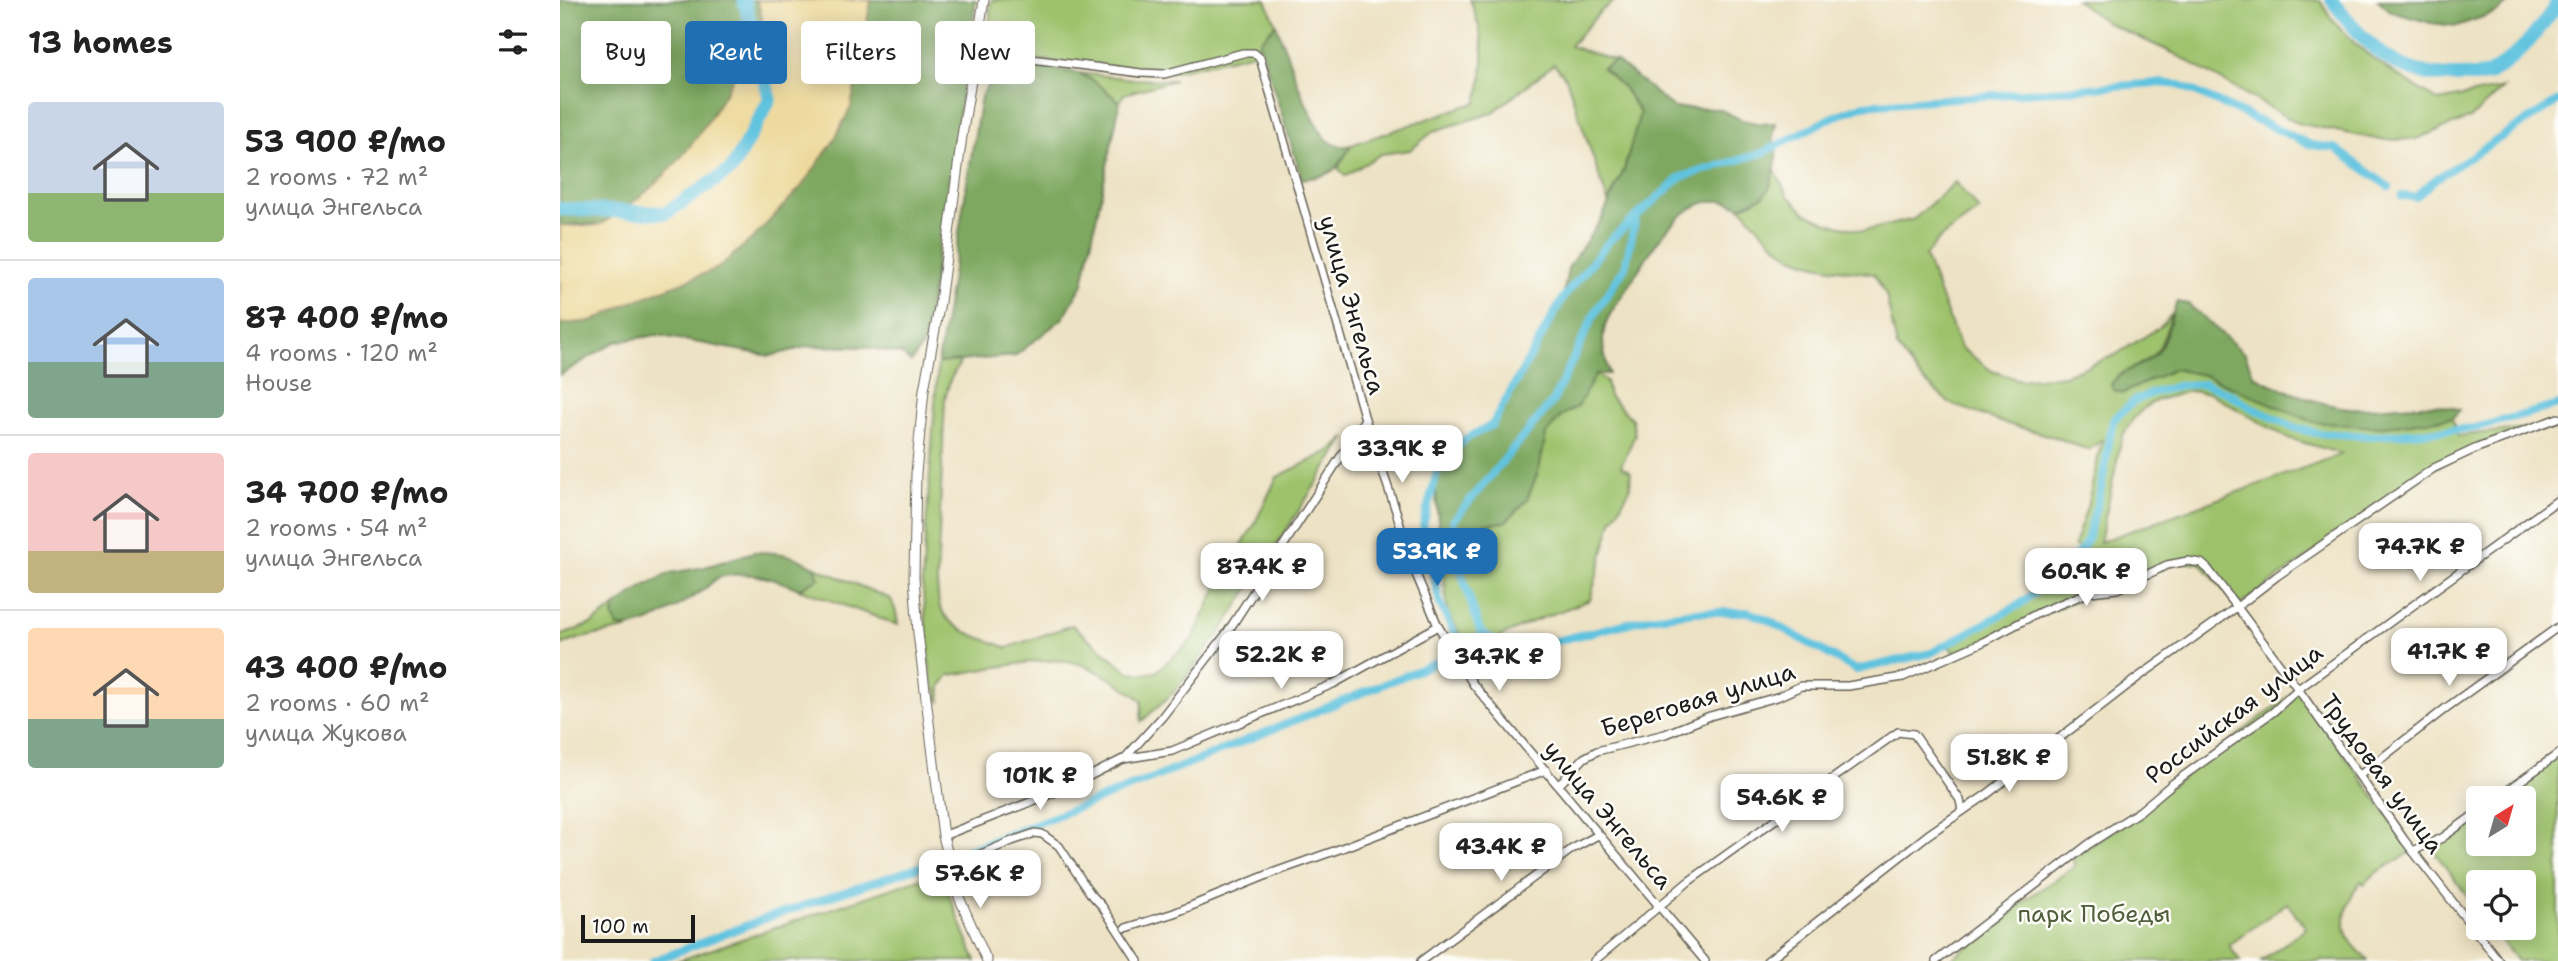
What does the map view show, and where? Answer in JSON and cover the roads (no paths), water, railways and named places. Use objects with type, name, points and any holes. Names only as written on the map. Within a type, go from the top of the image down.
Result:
[{"type":"street","points":[[981,21],[984,0]]},
{"type":"street","name":"улица Энгельса","points":[[1035,59],[1164,74],[1243,53],[1254,53],[1261,58],[1365,419],[1410,560],[1438,626],[1461,668],[1705,961]]},
{"type":"street","points":[[971,84],[940,302],[924,390],[916,473],[915,604],[943,836],[959,897],[987,961]]},
{"type":"street","points":[[1767,961],[2137,678],[2434,468],[2477,448],[2558,418]]},
{"type":"street","points":[[1124,759],[1162,717],[1227,633],[1365,419]]},
{"type":"street","name":"Российская улица","points":[[1936,961],[2089,844],[2140,811],[2172,784],[2273,712],[2298,689],[2558,500]]},
{"type":"street","name":"Береговая улица","points":[[1559,785],[1584,758],[1597,751],[1665,734],[1710,716],[1777,697],[1801,686],[1849,686],[1903,677],[1983,642],[2040,612],[2090,592],[2117,589],[2167,565],[2188,561],[2201,563],[2237,607]]},
{"type":"street","name":"Трудовая улица","points":[[2237,607],[2413,851],[2499,961]]},
{"type":"street","points":[[943,836],[1066,788],[1124,759],[1172,751],[1333,684],[1438,626]]},
{"type":"street","points":[[2360,775],[2446,708],[2558,627]]},
{"type":"street","points":[[1594,961],[1688,882],[1898,732],[1914,734],[1960,800],[1962,811]]},
{"type":"street","points":[[2514,786],[2558,754]]},
{"type":"street","points":[[1120,936],[1126,928],[1174,913],[1272,873],[1546,771]]},
{"type":"street","points":[[1960,800],[1973,803]]},
{"type":"street","points":[[2413,851],[2442,838],[2466,821]]},
{"type":"street","points":[[950,867],[1012,841],[1042,834],[1059,846],[1138,961]]},
{"type":"street","points":[[1421,961],[1572,849],[1598,835]]},
{"type":"street","points":[[1114,924],[1126,928]]},
{"type":"waterway","points":[[560,209],[666,213],[732,169],[770,99],[744,0]]},
{"type":"waterway","points":[[2332,0],[2371,45],[2401,65],[2418,72],[2460,76],[2491,73],[2511,59],[2544,23],[2558,3]]},
{"type":"waterway","points":[[1462,649],[1440,604],[1423,525],[1438,468],[1465,439],[1492,425],[1563,298],[1610,240],[1681,177],[1762,153],[1833,117],[1864,105],[2157,83],[2180,85],[2311,145],[2335,148],[2389,187]]},
{"type":"waterway","points":[[2402,196],[2416,197],[2434,180],[2558,101]]},
{"type":"waterway","points":[[1636,217],[1625,267],[1595,313],[1553,401],[1453,521],[1458,562],[1480,631],[1503,647],[1552,642],[1649,618],[1694,612],[1748,612],[1768,620],[1856,670],[1931,653],[2019,605],[2047,583],[2082,549],[2101,489],[2113,420],[2134,401],[2181,385],[2205,384],[2296,428],[2316,433],[2371,436],[2475,428],[2558,405]]},
{"type":"waterway","points":[[955,855],[1151,779],[1443,660]]},
{"type":"waterway","points":[[653,961],[769,917],[940,860]]},
{"type":"park label","name":"парк Победы","points":[[2094,914]]}]
